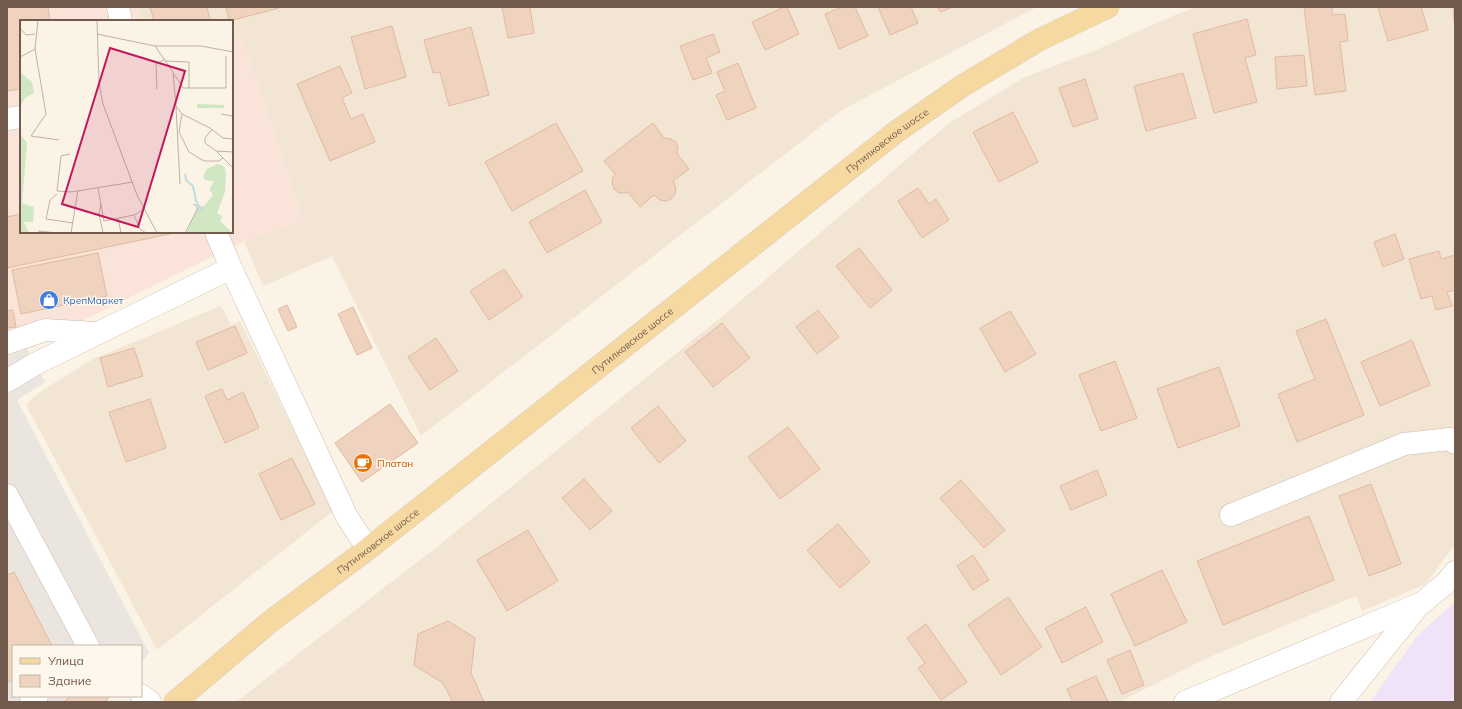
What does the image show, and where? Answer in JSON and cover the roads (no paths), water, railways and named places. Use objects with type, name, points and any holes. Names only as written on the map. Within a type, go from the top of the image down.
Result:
[{"type":"main road","name":"Путилковское шоссе","points":[[175,702],[272,621],[368,549],[896,132],[962,86],[1039,40],[1108,7]]},
{"type":"lane","points":[[118,7],[121,20]]},
{"type":"lane","points":[[7,119],[20,117]]},
{"type":"lane","points":[[216,233],[231,268],[347,517],[368,549]]},
{"type":"lane","points":[[7,381],[35,364],[231,268]]},
{"type":"lane","points":[[7,343],[45,330],[99,333]]},
{"type":"lane","points":[[1231,515],[1404,444],[1450,439],[1455,443]]},
{"type":"lane","points":[[7,495],[14,523],[87,645]]},
{"type":"lane","points":[[1341,702],[1422,603],[1446,583],[1455,572]]},
{"type":"lane","points":[[1185,702],[1422,603]]},
{"type":"lane","points":[[142,696],[150,702]]},
{"type":"place","name":"КрепМаркет","points":[[49,300]]},
{"type":"place","name":"Платан","points":[[363,463]]}]
